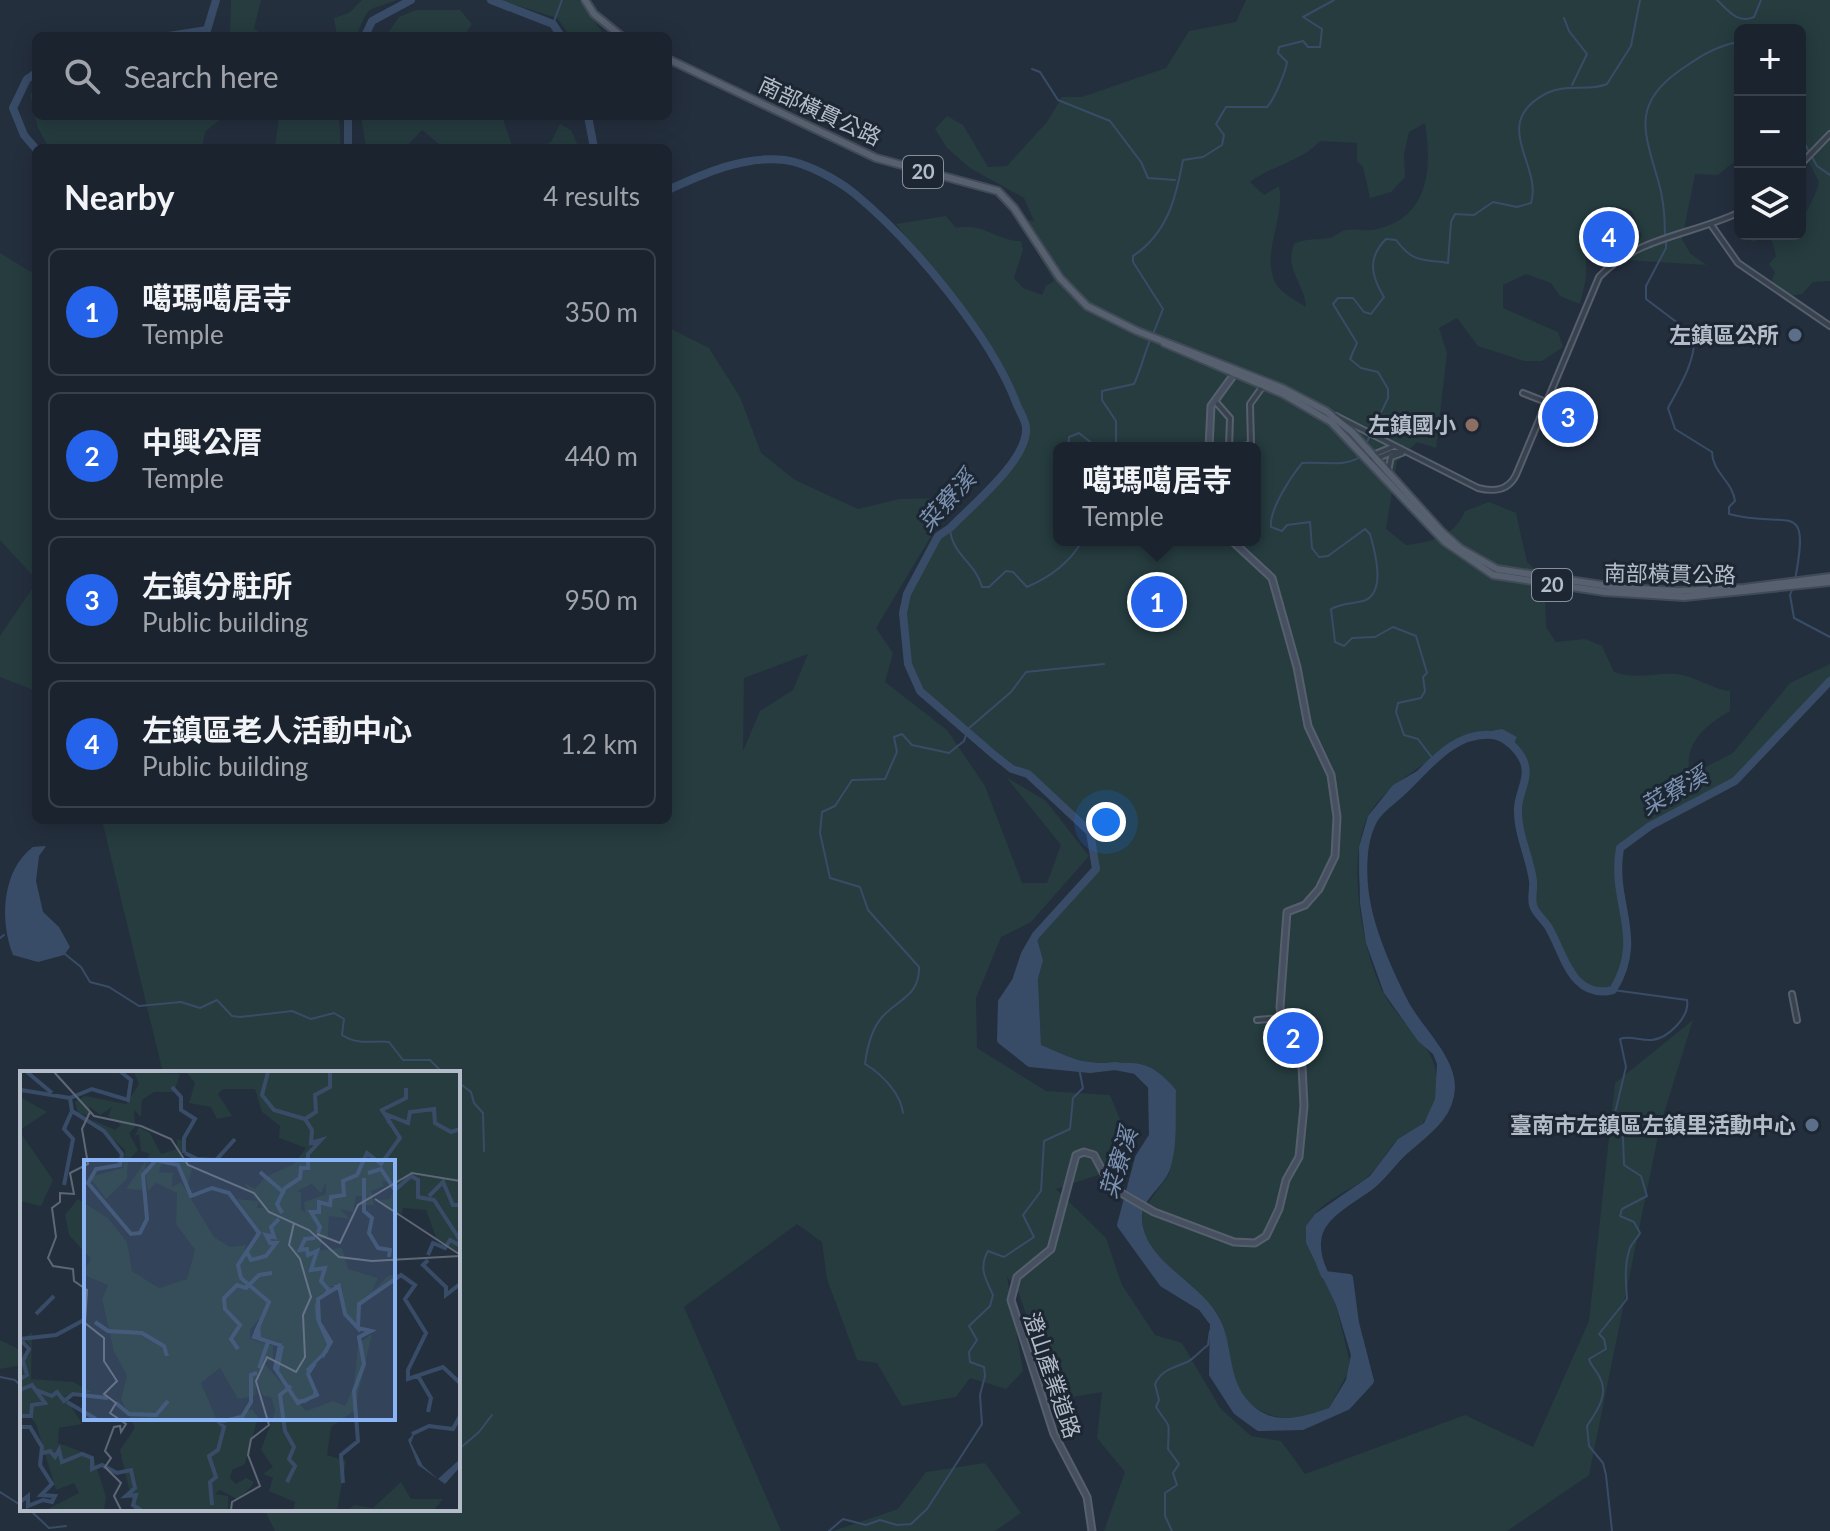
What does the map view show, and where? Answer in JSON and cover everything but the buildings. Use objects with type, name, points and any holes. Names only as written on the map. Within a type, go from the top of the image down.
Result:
[{"type":"main road","points":[[585,0],[594,14],[616,32]]},
{"type":"main road","name":"南部橫貫公路","points":[[672,61],[876,158],[998,191],[1080,301],[1103,317],[1236,372]]},
{"type":"main road","name":"20","points":[[1236,372],[1351,432]]},
{"type":"main road","name":"20","points":[[1236,372],[1294,393],[1326,411],[1351,432],[1373,459]]},
{"type":"main road","name":"南部橫貫公路","points":[[1373,459],[1388,471],[1424,516]]},
{"type":"main road","name":"南部橫貫公路","points":[[1373,459],[1457,552],[1508,580],[1656,596],[1829,580]]},
{"type":"street","points":[[1806,158],[1830,134]]},
{"type":"street","points":[[1351,432],[1376,438],[1478,488],[1501,489],[1514,480],[1599,277],[1629,251],[1712,226],[1734,215]]},
{"type":"street","points":[[1712,226],[1738,263],[1830,326]]},
{"type":"street","points":[[1209,442],[1210,413],[1214,400],[1236,372]]},
{"type":"street","points":[[1251,442],[1250,404],[1263,386]]},
{"type":"street","points":[[1523,393],[1546,402]]},
{"type":"street","points":[[1214,400],[1230,418],[1229,442]]},
{"type":"street","points":[[1373,459],[1395,447]]},
{"type":"street","points":[[1373,459],[1392,452],[1404,452]]},
{"type":"street","points":[[1388,471],[1391,457],[1404,452]]},
{"type":"street","points":[[1237,546],[1272,578],[1297,667],[1305,716],[1329,766],[1336,806],[1336,840],[1331,868],[1308,901],[1287,912],[1281,1018],[1257,1020]]},
{"type":"street","points":[[1792,994],[1797,1020]]},
{"type":"street","name":"澄山產業道路","points":[[1092,1531],[1087,1497],[1054,1434],[1011,1300],[1017,1277],[1051,1249],[1076,1155],[1084,1152],[1094,1155],[1111,1187],[1154,1212],[1206,1234],[1246,1244],[1261,1240],[1270,1230],[1286,1180],[1299,1157],[1305,1094],[1300,1057],[1289,1043],[1281,1018]]},
{"type":"green space","points":[[231,0],[261,0],[254,28],[258,32],[230,32]]},
{"type":"green space","points":[[362,0],[397,0],[369,10],[358,32],[336,32],[334,18],[349,13]]},
{"type":"green space","points":[[500,0],[579,0],[602,32],[567,32],[557,18]]},
{"type":"green space","points":[[1246,0],[1830,0],[1830,281],[1813,282],[1802,294],[1790,296],[1771,282],[1775,272],[1769,264],[1776,256],[1771,240],[1806,240],[1806,213],[1819,182],[1806,157],[1806,24],[1734,24],[1734,162],[1718,175],[1695,174],[1682,239],[1690,253],[1706,265],[1626,260],[1642,236],[1632,211],[1603,208],[1595,213],[1587,233],[1586,277],[1580,304],[1560,296],[1551,283],[1526,274],[1503,285],[1503,308],[1558,332],[1563,347],[1542,361],[1524,361],[1478,346],[1457,318],[1439,328],[1447,353],[1436,448],[1417,442],[1397,462],[1386,529],[1406,545],[1441,537],[1455,527],[1465,511],[1489,502],[1516,513],[1527,562],[1538,572],[1545,597],[1546,627],[1556,642],[1585,639],[1602,646],[1614,672],[1624,675],[1683,675],[1730,691],[1730,711],[1705,729],[1693,745],[1690,775],[1733,753],[1790,683],[1830,664],[1830,681],[1735,781],[1650,826],[1620,848],[1618,867],[1627,937],[1622,972],[1613,990],[1590,989],[1573,975],[1550,930],[1534,908],[1532,874],[1518,810],[1524,773],[1513,746],[1517,737],[1496,731],[1468,736],[1403,779],[1371,811],[1363,829],[1357,876],[1363,929],[1384,994],[1429,1053],[1437,1080],[1435,1098],[1422,1123],[1396,1141],[1370,1175],[1325,1204],[1312,1220],[1306,1243],[1336,1305],[1351,1367],[1329,1408],[1292,1418],[1264,1412],[1244,1398],[1233,1375],[1222,1324],[1216,1312],[1157,1255],[1145,1237],[1142,1212],[1169,1174],[1176,1090],[1164,1077],[1143,1065],[1083,1061],[1041,1045],[1038,979],[1043,960],[1036,935],[1096,870],[1090,832],[1067,807],[920,691],[908,664],[903,613],[907,594],[938,536],[950,528],[1010,466],[1021,451],[1026,428],[1008,380],[972,321],[896,224],[946,216],[956,228],[974,228],[1021,241],[1023,250],[1014,278],[1023,288],[1042,295],[1046,286],[1054,281],[1018,220],[1034,221],[1024,198],[970,168],[947,148],[935,129],[947,116],[963,125],[988,167],[1007,166],[1047,122],[1062,97],[1082,97],[1166,68],[1189,31],[1236,22]],"holes":[[[1425,123],[1428,156],[1424,188],[1408,214],[1395,223],[1377,229],[1346,230],[1330,238],[1294,244],[1293,269],[1306,307],[1282,291],[1276,284],[1271,260],[1279,210],[1279,186],[1264,195],[1250,182],[1304,154],[1320,141],[1357,143],[1357,161],[1363,167],[1370,198],[1391,192],[1405,177],[1404,154],[1409,132]]]},
{"type":"green space","points":[[416,10],[460,10],[472,24],[467,32],[389,32],[399,17]]},
{"type":"green space","points":[[36,120],[219,120],[205,132],[203,144],[47,144]]},
{"type":"green space","points":[[278,120],[339,120],[341,144],[276,144]]},
{"type":"green space","points":[[362,120],[503,120],[512,144],[439,144],[422,130],[409,144],[365,144]]},
{"type":"green space","points":[[560,124],[571,130],[577,144],[547,144],[551,142]]},
{"type":"green space","points":[[0,253],[32,273],[32,575],[0,540]]},
{"type":"green space","points":[[672,328],[709,348],[740,397],[761,453],[795,480],[858,509],[899,499],[954,498],[876,628],[893,653],[885,682],[947,730],[985,786],[1022,883],[1047,883],[1061,845],[1006,777],[1046,801],[1089,856],[1031,922],[1001,937],[976,998],[977,1048],[1046,1091],[1110,1095],[1122,1124],[1113,1170],[1056,1189],[1106,1238],[1122,1285],[1155,1335],[1182,1343],[1220,1408],[1251,1436],[1281,1441],[1305,1474],[1465,1415],[1533,1447],[1589,1321],[1615,1083],[1693,1020],[1660,1126],[1589,1475],[1507,1531],[1104,1531],[1125,1472],[1097,1438],[1102,1392],[1072,1397],[1052,1388],[1018,1291],[1007,1277],[1023,1371],[1006,1389],[970,1378],[956,1397],[902,1406],[877,1363],[857,1360],[827,1279],[822,1242],[797,1224],[684,1307],[781,1531],[275,1531],[265,1511],[460,1511],[460,1071],[163,1071],[103,824],[672,824]],"holes":[[[808,654],[793,690],[760,711],[743,751],[744,678]]]},
{"type":"green space","points":[[32,589],[32,689],[0,677],[0,636]]},
{"type":"green space","points":[[0,1340],[20,1350],[20,1365],[0,1369]]},
{"type":"green space","points":[[985,1463],[1021,1513],[995,1531],[833,1531],[898,1509],[926,1472]]},
{"type":"water","points":[[1502,729],[1517,737],[1513,746],[1496,737],[1480,736],[1465,741],[1431,762],[1376,815],[1364,844],[1362,871],[1372,928],[1382,957],[1408,1009],[1448,1070],[1451,1099],[1438,1122],[1403,1152],[1374,1183],[1333,1213],[1319,1232],[1317,1244],[1325,1275],[1349,1278],[1355,1323],[1370,1381],[1347,1406],[1302,1426],[1259,1427],[1237,1411],[1213,1374],[1214,1322],[1201,1306],[1163,1283],[1121,1225],[1139,1158],[1153,1136],[1152,1086],[1136,1070],[1115,1066],[1090,1069],[1030,1063],[1001,1040],[1002,1002],[1016,981],[1036,935],[1043,960],[1038,979],[1041,1045],[1083,1061],[1143,1065],[1164,1077],[1176,1090],[1173,1160],[1164,1181],[1143,1209],[1144,1230],[1150,1244],[1217,1314],[1223,1325],[1237,1382],[1250,1403],[1278,1418],[1299,1417],[1329,1408],[1346,1380],[1351,1355],[1336,1305],[1306,1243],[1306,1226],[1315,1214],[1370,1176],[1398,1139],[1424,1123],[1435,1099],[1437,1064],[1433,1054],[1418,1041],[1384,993],[1366,943],[1360,903],[1359,847],[1368,816],[1393,785],[1419,770],[1428,760],[1464,736]]},
{"type":"water","points":[[46,846],[39,856],[36,881],[43,912],[59,927],[70,947],[64,955],[38,962],[13,955],[6,928],[6,898],[9,883],[22,857],[33,847]]},
{"type":"waterway","name":"菜竂溪","points":[[194,32],[207,30],[216,0]]},
{"type":"waterway","name":"菜竂溪","points":[[367,32],[372,21],[411,0]]},
{"type":"waterway","name":"菜竂溪","points":[[491,0],[553,24],[558,32]]},
{"type":"waterway","points":[[553,24],[562,0]]},
{"type":"waterway","points":[[1153,334],[1163,309],[1133,262],[1133,256],[1145,247],[1162,225],[1173,201],[1183,160],[1203,157],[1222,145],[1224,135],[1216,124],[1226,107],[1267,107],[1287,62],[1278,53],[1279,47],[1303,41],[1308,47],[1320,47],[1322,29],[1303,17],[1334,0]]},
{"type":"waterway","points":[[1366,444],[1388,398],[1388,389],[1378,372],[1361,368],[1350,359],[1357,343],[1333,304],[1338,298],[1353,298],[1364,312],[1371,314],[1384,297],[1373,267],[1376,253],[1386,239],[1396,240],[1419,259],[1448,263],[1451,222],[1455,214],[1474,215],[1493,202],[1517,207],[1531,203],[1533,189],[1521,145],[1521,118],[1530,105],[1554,90],[1607,84],[1631,46],[1640,0]]},
{"type":"waterway","points":[[1717,0],[1743,19],[1754,17],[1761,0]]},
{"type":"waterway","points":[[1564,18],[1569,31],[1587,54],[1572,85]]},
{"type":"waterway","points":[[1665,235],[1661,193],[1646,133],[1648,107],[1664,83],[1679,71],[1711,51],[1734,43]]},
{"type":"waterway","points":[[1032,69],[1040,72],[1058,100],[1110,121],[1141,162],[1148,178],[1175,180]]},
{"type":"waterway","name":"菜竂溪","points":[[32,76],[27,79],[13,108],[24,135],[32,144]]},
{"type":"waterway","name":"菜竂溪","points":[[348,120],[348,144]]},
{"type":"waterway","name":"菜竂溪","points":[[589,120],[593,144]]},
{"type":"waterway","points":[[1806,146],[1817,166],[1830,175]]},
{"type":"waterway","name":"菜竂溪","points":[[672,188],[710,172],[754,160],[794,162],[831,178],[855,194],[925,263],[970,321],[1005,378],[1025,422],[1024,441],[1009,468],[950,528],[938,536],[907,594],[903,613],[908,664],[920,691],[1012,769],[1028,774],[1090,832],[1096,869],[1036,935],[1025,954],[1016,981],[1002,1002],[1001,1040],[1030,1063],[1090,1069],[1115,1066],[1136,1070],[1152,1086],[1153,1136],[1139,1158],[1121,1225],[1163,1283],[1202,1307],[1214,1323],[1213,1374],[1237,1411],[1259,1427],[1302,1426],[1347,1406],[1370,1381],[1355,1323],[1349,1278],[1325,1275],[1317,1244],[1319,1232],[1333,1213],[1374,1183],[1434,1124],[1450,1098],[1450,1076],[1446,1065],[1405,1004],[1384,960],[1369,915],[1364,853],[1369,829],[1377,815],[1454,744],[1479,735],[1498,736],[1507,741],[1519,753],[1525,768],[1518,818],[1531,872],[1534,908],[1579,982],[1599,991],[1613,990],[1627,953],[1619,886],[1620,848],[1650,826],[1735,781],[1830,681]]},
{"type":"waterway","points":[[1666,241],[1666,248],[1646,286],[1646,299],[1695,336],[1689,365],[1668,408],[1675,429],[1712,452],[1715,465],[1731,488],[1735,501],[1729,507],[1729,514],[1780,520],[1797,526],[1800,536],[1795,580]]},
{"type":"waterway","points":[[1116,442],[1116,421],[1102,400],[1102,391],[1134,384],[1150,340]]},
{"type":"waterway","points":[[1069,442],[1069,437],[1079,433],[1090,442]]},
{"type":"waterway","points":[[1360,457],[1339,463],[1302,463],[1277,503],[1271,527],[1282,531],[1287,525],[1310,522],[1312,548],[1319,557],[1328,556],[1365,529],[1370,534],[1377,571],[1375,590],[1363,601],[1331,609],[1335,642],[1344,646],[1352,638],[1375,637],[1393,627],[1416,636],[1427,673],[1423,677],[1425,691],[1421,698],[1398,703],[1396,712],[1404,735],[1418,739],[1433,759]]},
{"type":"waterway","points":[[950,528],[955,545],[975,571],[982,587],[989,587],[1006,571],[1013,572],[1027,587],[1059,568],[1079,546]]},
{"type":"waterway","points":[[1793,587],[1790,595],[1794,618],[1830,637]]},
{"type":"waterway","points":[[903,1113],[890,1085],[865,1064],[876,1026],[912,990],[919,967],[868,910],[860,887],[830,878],[820,833],[822,812],[835,806],[852,780],[885,779],[897,752],[894,737],[902,734],[912,745],[949,753],[964,741],[968,729],[1011,692],[1026,672],[1104,664]]},
{"type":"waterway","points":[[0,938],[4,935]]},
{"type":"waterway","points":[[65,954],[81,967],[90,982],[109,987],[139,1006],[181,1002],[200,1008],[217,1000],[232,1016],[240,1017],[292,1011],[311,1019],[334,1013],[344,1019],[342,1035],[360,1042],[389,1042],[403,1060],[430,1060],[441,1071]]},
{"type":"waterway","points":[[1612,1531],[1603,1463],[1589,1446],[1587,1426],[1600,1403],[1603,1390],[1589,1359],[1606,1349],[1604,1339],[1599,1334],[1627,1299],[1627,1257],[1640,1233],[1634,1222],[1620,1216],[1622,1209],[1647,1196],[1641,1176],[1624,1165],[1623,1137],[1615,1113],[1626,1067],[1620,1039],[1659,1038],[1677,1025],[1687,1006],[1687,1000],[1613,990]]},
{"type":"waterway","points":[[829,1531],[843,1519],[866,1525],[880,1520],[897,1525],[911,1524],[927,1509],[982,1424],[980,1395],[984,1367],[970,1362],[969,1352],[977,1340],[969,1326],[990,1306],[993,1295],[984,1274],[985,1257],[988,1251],[1004,1257],[1034,1237],[1023,1215],[1041,1191],[1044,1141],[1070,1129],[1073,1098],[1083,1088],[1079,1068]]},
{"type":"waterway","points":[[460,1084],[471,1092],[474,1103],[483,1113],[484,1151]]},
{"type":"waterway","points":[[1172,1531],[1165,1516],[1165,1493],[1177,1485],[1173,1473],[1179,1464],[1168,1449],[1169,1428],[1156,1407],[1159,1400],[1155,1384],[1165,1372],[1190,1361],[1208,1345],[1210,1331],[1214,1328]]},
{"type":"waterway","points":[[0,1377],[15,1380],[20,1385]]},
{"type":"waterway","points":[[460,1448],[479,1432],[492,1415]]},
{"type":"waterway","points":[[0,1492],[20,1505]]},
{"type":"waterway","points":[[31,1511],[49,1528],[66,1526]]},
{"type":"place","name":"左鎮區老人活動中心","points":[[1609,237]]},
{"type":"place","name":"左鎮區公所","points":[[1795,335]]},
{"type":"place","name":"左鎮分駐所","points":[[1568,417]]},
{"type":"place","name":"左鎮國小","points":[[1472,425]]},
{"type":"place","name":"噶瑪噶居寺","points":[[1157,602]]},
{"type":"place","name":"中興公厝","points":[[1293,1038]]},
{"type":"place","name":"臺南市左鎮區左鎮里活動中心","points":[[1812,1125]]}]
